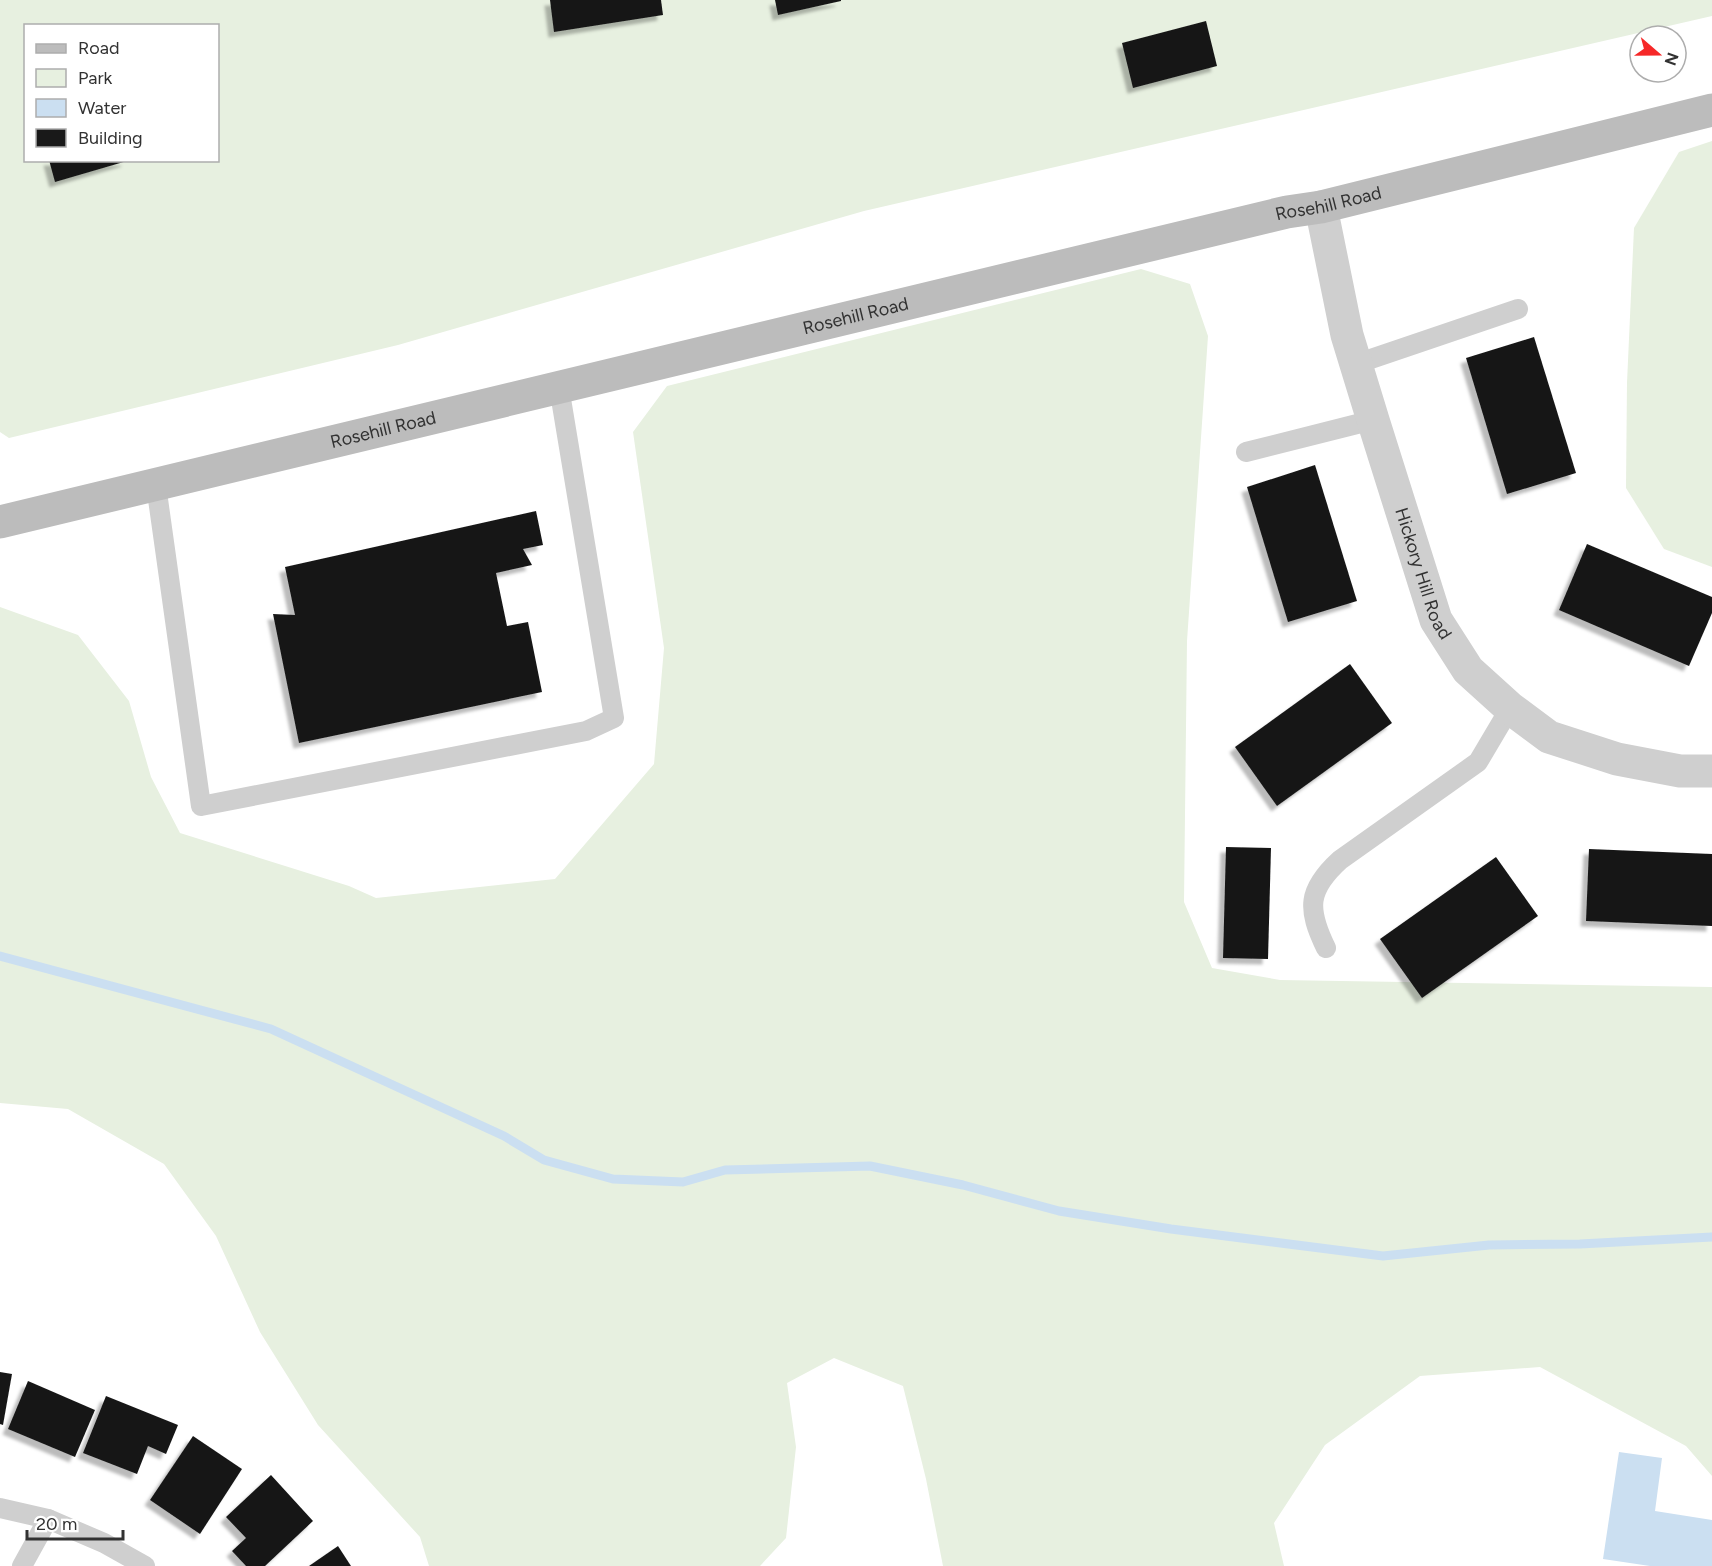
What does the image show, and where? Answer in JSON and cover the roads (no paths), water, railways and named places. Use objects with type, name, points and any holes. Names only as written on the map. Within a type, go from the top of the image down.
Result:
[{"type":"main road","name":"Rosehill Road","points":[[0,522],[1287,212],[1321,207],[1712,110]]},
{"type":"street","name":"Hickory Hill Road","points":[[1321,207],[1347,335],[1436,620],[1468,670],[1510,708],[1549,737],[1617,759],[1680,771],[1712,771]]},
{"type":"lane","points":[[1356,364],[1518,309]]},
{"type":"lane","points":[[156,485],[201,806],[586,730],[614,718],[560,387]]},
{"type":"lane","points":[[1246,452],[1373,420]]},
{"type":"lane","points":[[1326,948],[1316,928],[1313,902],[1320,879],[1340,860],[1478,762],[1510,708]]},
{"type":"lane","points":[[0,1508],[48,1519],[104,1543],[146,1566]]},
{"type":"lane","points":[[22,1566],[48,1519]]},
{"type":"water","points":[[1619,1452],[1662,1458],[1655,1511],[1712,1520],[1712,1566],[1650,1566],[1603,1559]]},
{"type":"waterway","points":[[0,956],[271,1029],[504,1136],[544,1160],[613,1179],[683,1182],[725,1170],[870,1166],[963,1185],[1059,1211],[1171,1229],[1383,1256],[1489,1245],[1580,1244],[1712,1237]]}]
